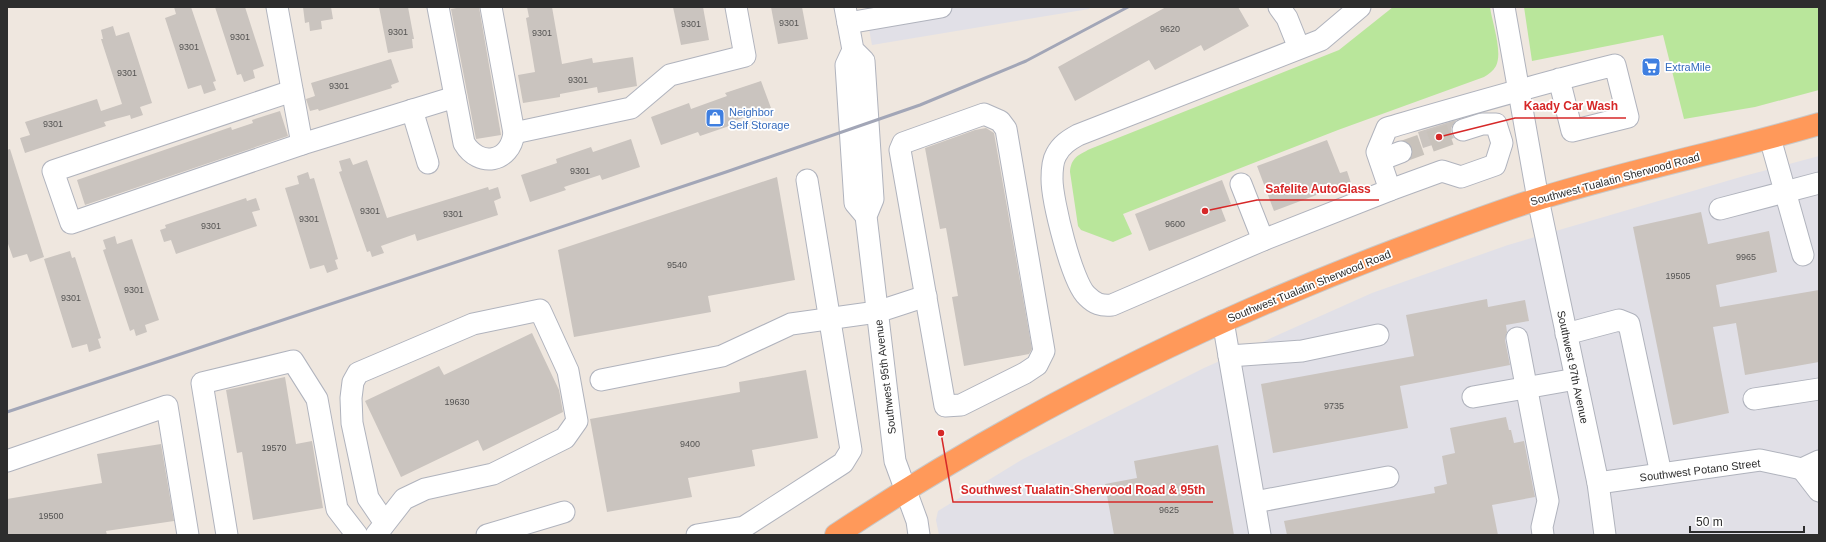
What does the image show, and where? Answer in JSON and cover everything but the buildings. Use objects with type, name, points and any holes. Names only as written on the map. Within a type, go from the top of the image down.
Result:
[{"type":"highway","name":"Southwest Tualatin Sherwood Road","points":[[836,535],[1008,428],[1152,354],[1223,321],[1367,261],[1483,217],[1582,186],[1819,124]]},
{"type":"street","points":[[277,7],[302,144]]},
{"type":"street","points":[[438,7],[464,143],[470,153],[482,158],[495,159],[506,153],[513,140],[514,133],[491,7]]},
{"type":"street","points":[[514,133],[630,108],[670,75],[745,56],[736,7]]},
{"type":"street","points":[[846,15],[941,7]]},
{"type":"street","points":[[1279,7],[1287,18],[1299,48]]},
{"type":"street","points":[[1360,7],[1321,40],[1078,135],[1062,146],[1055,156],[1052,181],[1068,257],[1078,283],[1086,296],[1101,306],[1112,305],[1263,240],[1442,171],[1461,177],[1495,166],[1502,143],[1496,124],[1470,128],[1470,104]]},
{"type":"street","name":"Southwest 97th Avenue","points":[[1504,7],[1538,199],[1598,483],[1606,535]]},
{"type":"street","name":"Southwest 95th Avenue","points":[[846,15],[853,50],[864,61],[873,199],[866,216],[895,461],[917,521],[919,535]]},
{"type":"street","points":[[1390,190],[1377,152],[1388,128],[1518,89],[1559,79]]},
{"type":"street","points":[[292,91],[53,172],[70,223],[302,144],[455,97]]},
{"type":"street","points":[[412,110],[428,163]]},
{"type":"street","points":[[984,114],[992,116],[1000,121],[1006,128],[1044,351],[1041,359],[1037,365],[1025,373],[961,405],[945,406],[926,296],[900,150],[904,142],[984,114]]},
{"type":"street","points":[[1770,138],[1803,255]]},
{"type":"street","points":[[1380,160],[1401,152]]},
{"type":"street","points":[[697,535],[744,528],[843,463],[851,450],[828,318],[807,180]]},
{"type":"street","points":[[1720,209],[1819,183]]},
{"type":"street","points":[[1241,184],[1263,240]]},
{"type":"street","points":[[601,380],[722,356],[790,324],[877,312],[926,296]]},
{"type":"street","points":[[540,310],[568,371],[577,421],[565,438],[493,474],[425,489],[404,499],[380,529],[368,498],[352,423],[351,393],[353,382],[358,373],[473,324],[540,310]]},
{"type":"street","points":[[1566,334],[1618,320],[1629,324],[1662,474]]},
{"type":"street","points":[[1223,321],[1260,535]]},
{"type":"street","points":[[1229,356],[1302,351],[1378,335]]},
{"type":"street","points":[[1517,338],[1548,501],[1542,527],[1543,535]]},
{"type":"street","points":[[227,535],[202,383],[293,361],[317,399],[337,509],[356,535]]},
{"type":"street","points":[[1473,397],[1576,378]]},
{"type":"street","points":[[1754,400],[1819,389]]},
{"type":"street","points":[[7,461],[167,406],[188,535]]},
{"type":"street","name":"Southwest Potano Street","points":[[1598,483],[1760,460],[1810,465]]},
{"type":"street","points":[[1810,465],[1819,491]]},
{"type":"street","points":[[1255,502],[1388,477]]},
{"type":"street","points":[[487,535],[564,512]]},
{"type":"shaded area","points":[[865,7],[1091,7],[1089,9],[872,45]]},
{"type":"shaded area","points":[[1819,156],[1819,535],[939,535],[936,520],[938,511],[1023,459],[1204,368],[1372,293],[1508,245],[1744,176]]},
{"type":"green space","points":[[1393,7],[1490,7],[1498,45],[1498,60],[1496,66],[1484,77],[1338,130],[1123,214],[1132,234],[1113,242],[1081,230],[1078,226],[1070,172],[1072,163],[1079,155],[1090,149],[1339,50]]},
{"type":"green space","points":[[1524,7],[1819,7],[1819,90],[1755,107],[1684,119],[1663,35],[1532,61]]},
{"type":"tunnel","points":[[1401,152],[1463,130]]},
{"type":"railway","points":[[7,412],[726,172],[920,105],[1026,61],[1128,7]]},
{"type":"place","name":"ExtraMile","points":[[1651,67]]},
{"type":"place","name":"Neighbor Self Storage","points":[[715,118]]},
{"type":"place","name":"Kaady Car Wash","points":[[1439,137]]},
{"type":"place","name":"Safelite AutoGlass","points":[[1205,211]]},
{"type":"place","name":"Southwest Tualatin-Sherwood Road & 95th","points":[[941,433]]}]
